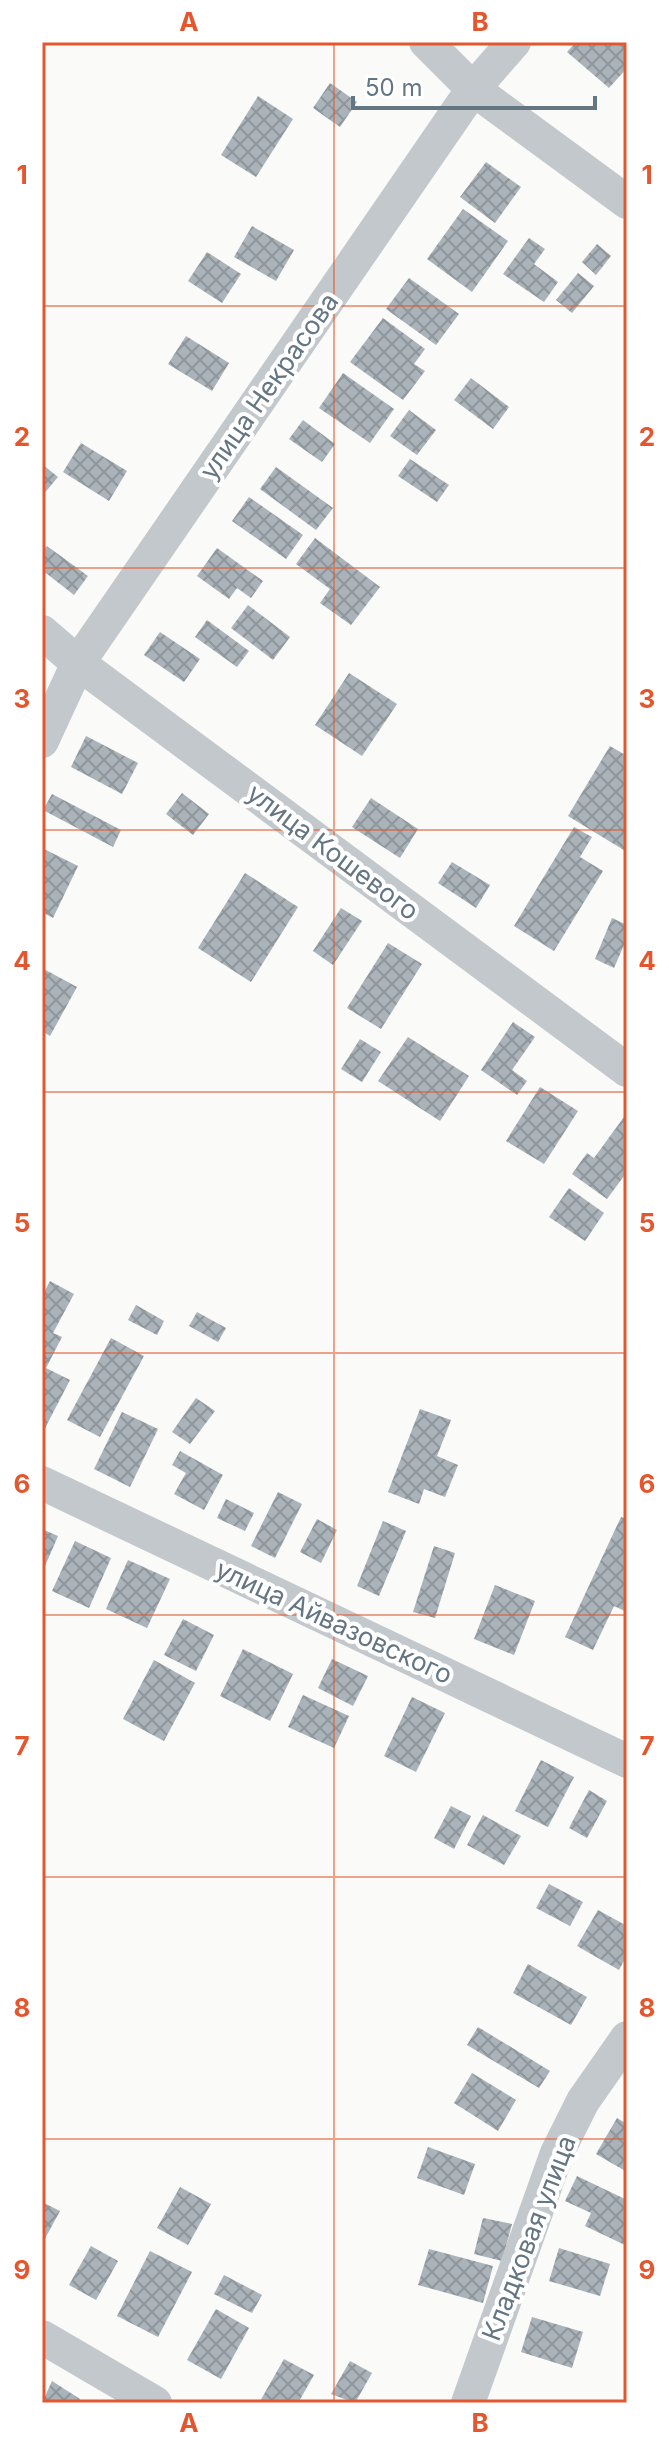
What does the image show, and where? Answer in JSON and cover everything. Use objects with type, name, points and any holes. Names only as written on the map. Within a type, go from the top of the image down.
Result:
[{"type":"street","points":[[426,42],[473,89],[627,202]]},
{"type":"street","name":"улица Некрасова","points":[[42,741],[78,663],[473,89],[514,42]]},
{"type":"street","name":"улица Кошевого","points":[[42,632],[78,663],[627,1070]]},
{"type":"street","name":"улица Айвазовского","points":[[42,1483],[627,1761]]},
{"type":"street","name":"Кладковая улица","points":[[468,2403],[557,2153],[583,2101],[627,2038]]},
{"type":"street","points":[[42,2337],[155,2403]]},
{"type":"building","points":[[576,42],[627,42],[627,68],[609,88],[567,52]]},
{"type":"building","points":[[330,83],[357,102],[340,127],[313,108]]},
{"type":"building","points":[[258,96],[293,119],[256,177],[221,155]]},
{"type":"building","points":[[486,162],[521,187],[495,223],[460,197]]},
{"type":"building","points":[[463,209],[508,241],[472,292],[427,259]]},
{"type":"building","points":[[252,226],[294,250],[276,281],[234,257]]},
{"type":"building","points":[[529,238],[545,249],[534,264],[558,282],[544,302],[503,274]]},
{"type":"building","points":[[597,244],[611,256],[596,275],[582,262]]},
{"type":"building","points":[[207,252],[241,274],[222,303],[188,281]]},
{"type":"building","points":[[578,273],[594,286],[572,313],[556,300]]},
{"type":"building","points":[[409,278],[459,314],[436,345],[386,309]]},
{"type":"building","points":[[383,318],[425,349],[414,364],[425,371],[403,400],[350,362]]},
{"type":"building","points":[[186,336],[229,363],[212,391],[168,364]]},
{"type":"building","points":[[343,373],[394,409],[370,443],[319,408]]},
{"type":"building","points":[[471,378],[509,407],[493,429],[454,400]]},
{"type":"building","points":[[409,410],[436,430],[417,455],[390,436]]},
{"type":"building","points":[[303,420],[335,444],[322,462],[289,439]]},
{"type":"building","points":[[81,443],[127,471],[109,501],[63,472]]},
{"type":"building","points":[[410,459],[449,485],[437,502],[398,476]]},
{"type":"building","points":[[42,464],[58,477],[42,496]]},
{"type":"building","points":[[276,467],[333,508],[316,530],[260,489]]},
{"type":"building","points":[[249,497],[303,535],[286,559],[232,521]]},
{"type":"building","points":[[315,538],[380,587],[351,625],[320,603],[330,589],[296,564]]},
{"type":"building","points":[[47,546],[88,576],[74,595],[42,570],[42,552]]},
{"type":"building","points":[[217,548],[263,581],[251,598],[237,588],[229,599],[197,576]]},
{"type":"building","points":[[248,605],[290,637],[273,660],[231,628]]},
{"type":"building","points":[[207,620],[249,651],[237,667],[195,637]]},
{"type":"building","points":[[160,632],[200,659],[184,682],[144,655]]},
{"type":"building","points":[[349,673],[397,704],[362,756],[315,725]]},
{"type":"building","points":[[86,736],[138,763],[122,794],[71,767]]},
{"type":"building","points":[[610,746],[627,756],[627,852],[568,816]]},
{"type":"building","points":[[182,793],[209,814],[193,835],[166,814]]},
{"type":"building","points":[[52,794],[121,830],[113,847],[43,810]]},
{"type":"building","points":[[371,798],[418,829],[400,858],[352,827]]},
{"type":"building","points":[[574,827],[592,837],[580,857],[603,871],[554,951],[514,926]]},
{"type":"building","points":[[42,848],[78,866],[53,918],[42,912]]},
{"type":"building","points":[[452,862],[490,885],[476,908],[438,883]]},
{"type":"building","points":[[245,873],[298,907],[251,982],[198,948]]},
{"type":"building","points":[[341,908],[362,921],[333,965],[313,951]]},
{"type":"building","points":[[612,918],[627,925],[627,938],[614,968],[595,959]]},
{"type":"building","points":[[388,943],[422,964],[381,1029],[347,1008]]},
{"type":"building","points":[[42,968],[77,987],[50,1036],[42,1031]]},
{"type":"building","points":[[513,1022],[535,1037],[512,1070],[527,1081],[517,1095],[481,1070]]},
{"type":"building","points":[[408,1037],[469,1076],[440,1121],[378,1081]]},
{"type":"building","points":[[360,1039],[381,1052],[362,1082],[341,1069]]},
{"type":"building","points":[[540,1087],[578,1111],[544,1164],[506,1141]]},
{"type":"building","points":[[624,1117],[627,1120],[627,1172],[607,1199],[572,1174],[587,1153],[594,1158]]},
{"type":"building","points":[[569,1188],[604,1213],[585,1241],[549,1217]]},
{"type":"building","points":[[50,1281],[74,1294],[53,1333],[62,1337],[46,1368],[70,1380],[42,1434],[42,1296]]},
{"type":"building","points":[[136,1305],[164,1321],[157,1335],[128,1320]]},
{"type":"building","points":[[197,1312],[226,1328],[218,1342],[189,1326]]},
{"type":"building","points":[[111,1338],[144,1356],[100,1437],[67,1420]]},
{"type":"building","points":[[196,1398],[215,1411],[190,1444],[172,1432]]},
{"type":"building","points":[[420,1409],[451,1420],[437,1456],[458,1465],[445,1497],[424,1489],[419,1504],[388,1492]]},
{"type":"building","points":[[122,1412],[158,1429],[130,1487],[94,1469]]},
{"type":"building","points":[[180,1451],[223,1475],[204,1510],[174,1494],[186,1473],[172,1465]]},
{"type":"building","points":[[278,1492],[302,1504],[275,1558],[251,1546]]},
{"type":"building","points":[[226,1499],[254,1513],[245,1531],[217,1518]]},
{"type":"building","points":[[621,1517],[627,1519],[627,1612],[614,1606],[593,1650],[565,1637]]},
{"type":"building","points":[[317,1519],[337,1530],[321,1563],[300,1552]]},
{"type":"building","points":[[383,1521],[406,1531],[379,1596],[357,1586]]},
{"type":"building","points":[[42,1529],[58,1536],[42,1573]]},
{"type":"building","points":[[75,1541],[111,1558],[89,1608],[52,1591]]},
{"type":"building","points":[[434,1546],[455,1553],[435,1618],[413,1612]]},
{"type":"building","points":[[128,1560],[170,1579],[147,1628],[106,1609]]},
{"type":"building","points":[[495,1585],[535,1601],[514,1655],[474,1639]]},
{"type":"building","points":[[183,1619],[214,1635],[196,1671],[164,1655]]},
{"type":"building","points":[[243,1649],[293,1674],[270,1721],[220,1696]]},
{"type":"building","points":[[332,1659],[368,1676],[353,1706],[318,1688]]},
{"type":"building","points":[[154,1660],[195,1683],[164,1741],[123,1719]]},
{"type":"building","points":[[303,1695],[349,1716],[334,1748],[288,1727]]},
{"type":"building","points":[[412,1697],[445,1713],[416,1772],[384,1756]]},
{"type":"building","points":[[541,1760],[574,1777],[548,1827],[515,1811]]},
{"type":"building","points":[[589,1790],[607,1801],[587,1838],[569,1828]]},
{"type":"building","points":[[451,1806],[471,1816],[454,1849],[434,1838]]},
{"type":"building","points":[[483,1815],[521,1836],[504,1865],[467,1845]]},
{"type":"building","points":[[549,1884],[583,1902],[570,1926],[536,1908]]},
{"type":"building","points":[[598,1910],[627,1926],[627,1955],[619,1970],[577,1946]]},
{"type":"building","points":[[528,1964],[587,1997],[571,2025],[513,1993]]},
{"type":"building","points":[[478,2027],[550,2071],[539,2088],[467,2045]]},
{"type":"building","points":[[472,2073],[516,2100],[498,2131],[454,2103]]},
{"type":"building","points":[[617,2118],[627,2124],[627,2172],[596,2154]]},
{"type":"building","points":[[428,2147],[475,2164],[464,2195],[417,2178]]},
{"type":"building","points":[[577,2176],[627,2200],[627,2246],[585,2226],[591,2213],[565,2201]]},
{"type":"building","points":[[180,2187],[211,2204],[188,2245],[157,2228]]},
{"type":"building","points":[[42,2202],[60,2211],[42,2244]]},
{"type":"building","points":[[483,2218],[512,2224],[502,2261],[474,2254]]},
{"type":"building","points":[[91,2246],[118,2261],[96,2300],[69,2285]]},
{"type":"building","points":[[559,2248],[610,2264],[600,2296],[549,2281]]},
{"type":"building","points":[[429,2249],[493,2266],[483,2303],[418,2285]]},
{"type":"building","points":[[150,2251],[192,2272],[158,2337],[117,2316]]},
{"type":"building","points":[[224,2275],[262,2295],[252,2313],[214,2294]]},
{"type":"building","points":[[216,2309],[249,2328],[221,2379],[187,2360]]},
{"type":"building","points":[[532,2317],[583,2332],[572,2368],[521,2352]]},
{"type":"building","points":[[284,2359],[314,2375],[298,2403],[259,2403]]},
{"type":"building","points":[[350,2361],[372,2373],[355,2403],[331,2394]]},
{"type":"building","points":[[52,2381],[80,2399],[77,2403],[42,2403]]}]
